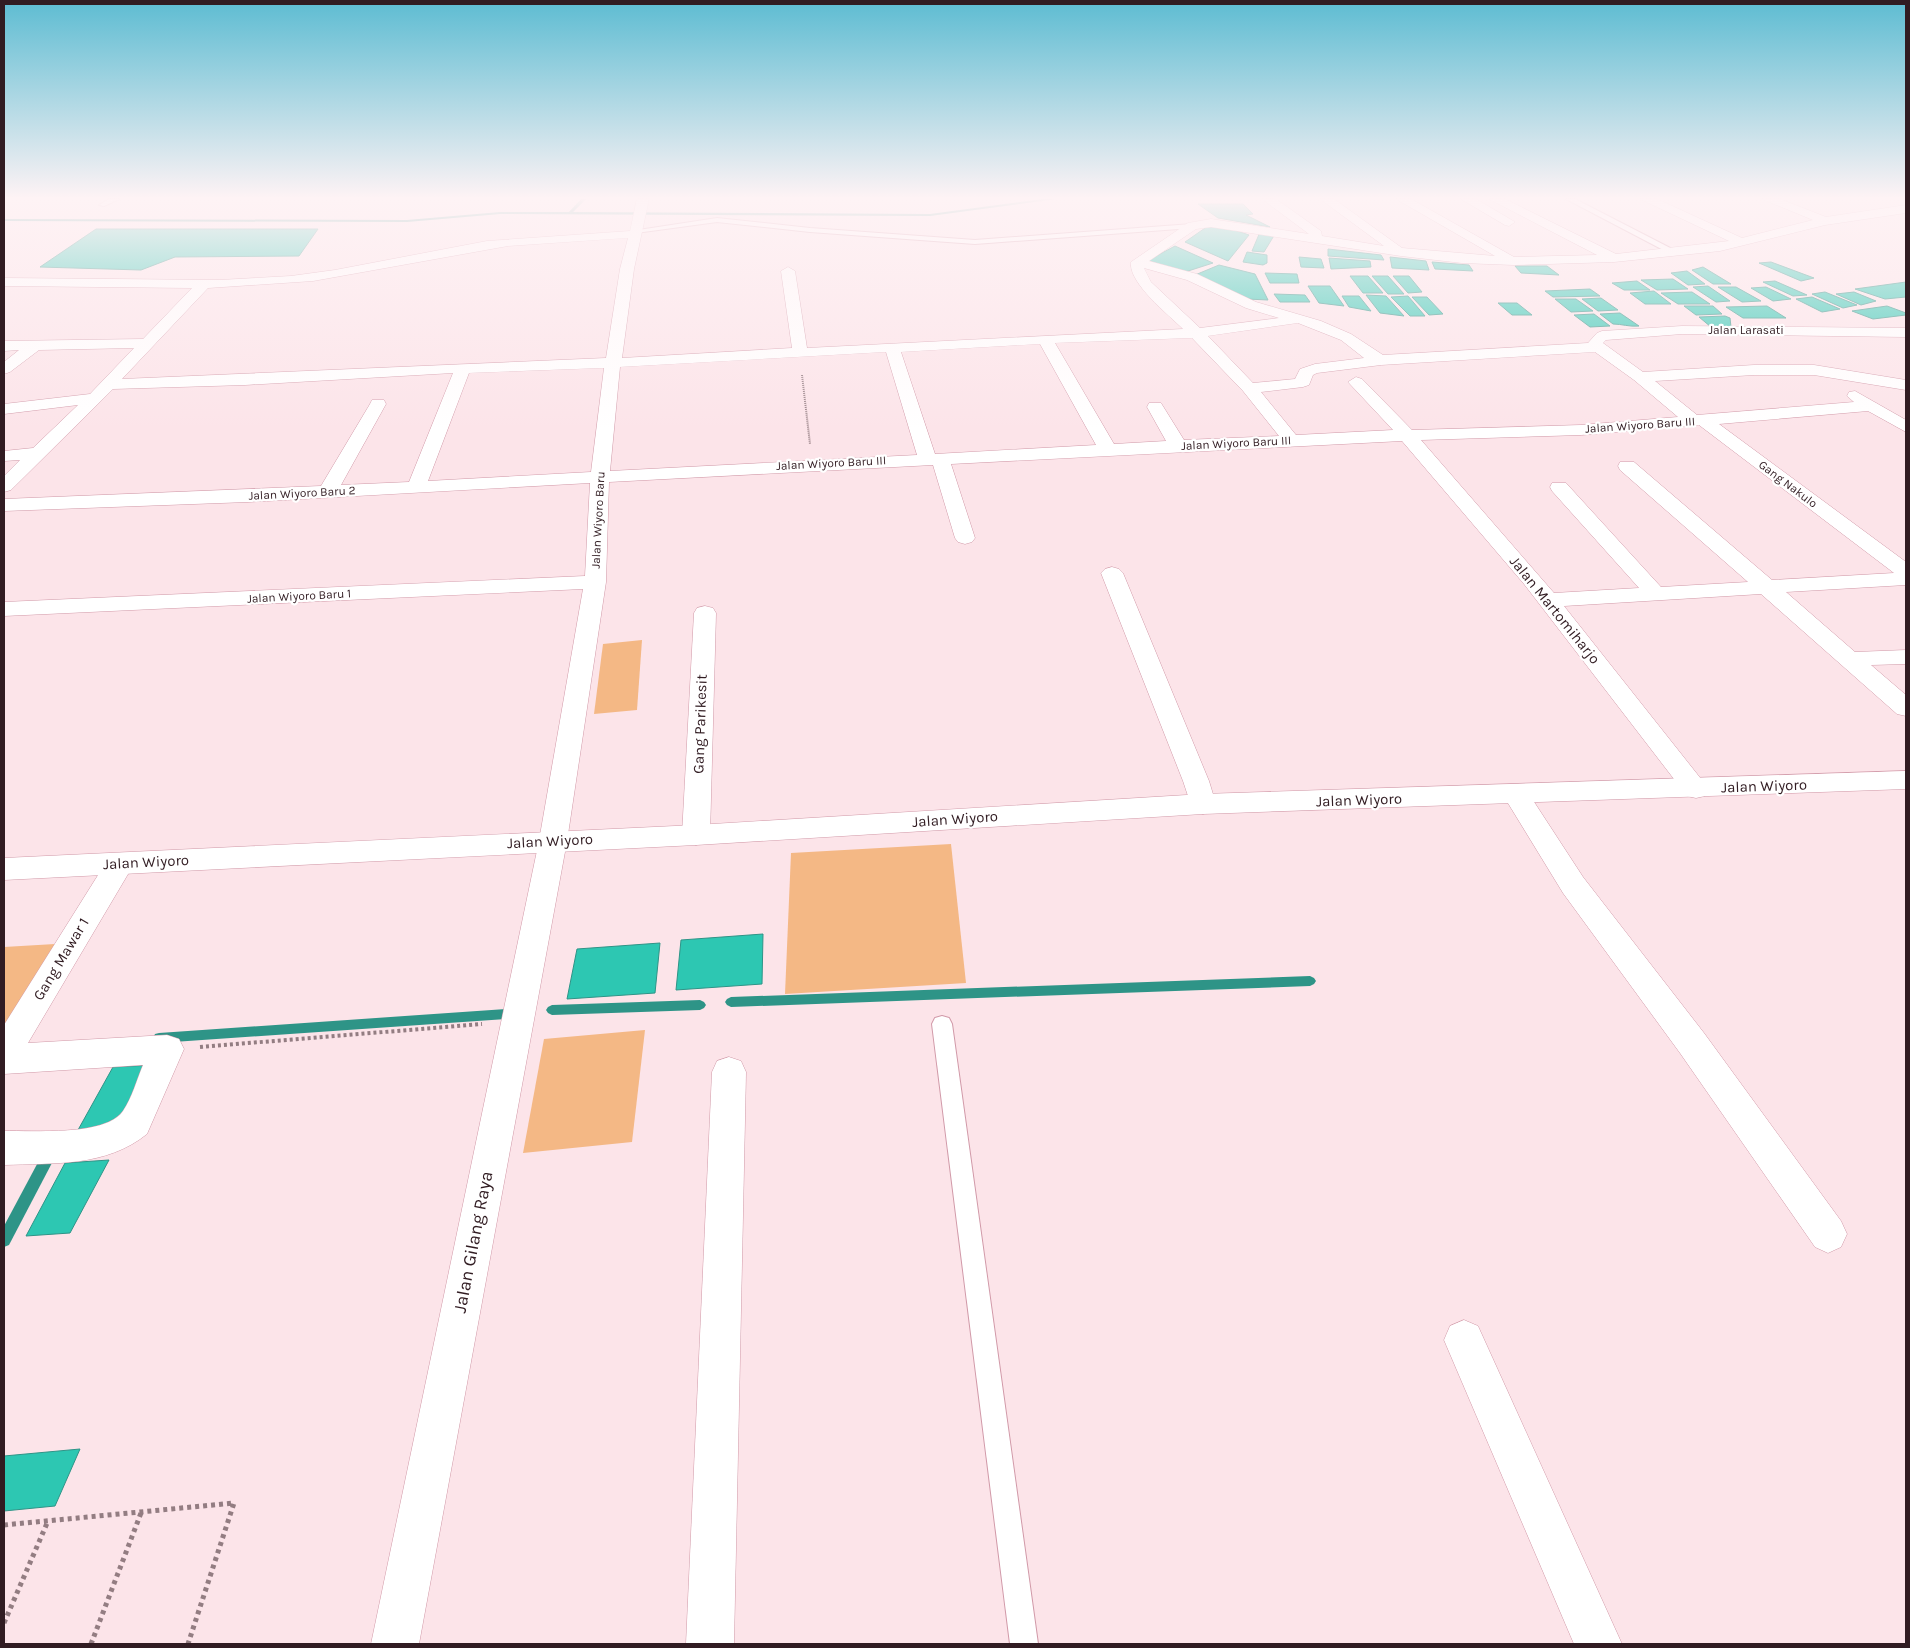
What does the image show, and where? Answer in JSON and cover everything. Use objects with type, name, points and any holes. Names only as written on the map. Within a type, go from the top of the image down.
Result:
[{"type":"street","points":[[4,282],[100,281],[203,285],[264,282],[320,276]]},
{"type":"street","name":"Jalan Wiyoro Baru","points":[[553,841],[595,582],[600,476],[613,363],[626,276]]},
{"type":"street","points":[[789,276],[800,352]]},
{"type":"street","points":[[1141,276],[1146,284],[1249,388],[1292,441]]},
{"type":"street","points":[[1188,276],[1251,305],[1298,319],[1346,337],[1373,357],[1382,360]]},
{"type":"street","points":[[4,486],[109,384],[203,285]]},
{"type":"street","points":[[109,384],[245,380],[463,368],[613,363],[1045,339],[1196,333],[1246,328],[1298,319]]},
{"type":"street","name":"Jalan Larasati","points":[[1598,347],[1595,342],[1602,336],[1655,331],[1813,330],[1906,332]]},
{"type":"street","points":[[1045,339],[1108,450]]},
{"type":"street","points":[[4,346],[148,343]]},
{"type":"street","points":[[4,369],[37,344]]},
{"type":"street","points":[[1249,388],[1298,384],[1303,382],[1306,372],[1315,369],[1382,360],[1598,347]]},
{"type":"street","name":"Gang Nakulo","points":[[1598,347],[1906,572]]},
{"type":"street","points":[[892,348],[965,538]]},
{"type":"street","points":[[417,486],[463,368]]},
{"type":"street","points":[[1640,377],[1754,370],[1814,370],[1906,385]]},
{"type":"street","points":[[1814,370],[1906,427]]},
{"type":"street","name":"Jalan Martomiharjo","points":[[1356,382],[1408,435],[1549,600],[1696,789]]},
{"type":"street","points":[[4,408],[95,398]]},
{"type":"street","points":[[328,491],[378,404]]},
{"type":"street","name":"Jalan Wiyoro Baru III","points":[[600,476],[1408,435],[1494,434],[1698,421],[1871,406]]},
{"type":"street","points":[[1154,407],[1178,446]]},
{"type":"street","points":[[4,456],[39,453]]},
{"type":"street","points":[[1627,466],[1906,708]]},
{"type":"street","name":"Jalan Wiyoro Baru 2","points":[[4,505],[328,491],[600,476]]},
{"type":"street","points":[[1559,487],[1655,593]]},
{"type":"street","points":[[1874,548],[1906,547]]},
{"type":"street","points":[[1112,573],[1196,781],[1203,804]]},
{"type":"street","points":[[1549,600],[1906,579]]},
{"type":"street","name":"Jalan Wiyoro Baru 1","points":[[4,610],[595,582]]},
{"type":"street","name":"Gang Parikesit","points":[[696,835],[705,613]]},
{"type":"street","points":[[1851,659],[1906,656]]},
{"type":"street","name":"Jalan Wiyoro","points":[[4,869],[696,835],[1203,804],[1516,796],[1906,780]]},
{"type":"street","points":[[1516,796],[1573,885],[1692,1043],[1828,1234]]},
{"type":"street","name":"Jalan Gilang Raya","points":[[395,1644],[553,841]]},
{"type":"street","name":"Gang Mawar 1","points":[[4,1054],[120,864]]},
{"type":"street","points":[[4,1060],[168,1049],[135,1122],[128,1130],[97,1143],[4,1148]]},
{"type":"street","points":[[710,1644],[729,1072]]},
{"type":"street","points":[[1464,1340],[1598,1644]]},
{"type":"lane","points":[[942,1024],[1024,1644]]},
{"type":"path","points":[[800,352],[812,464]]},
{"type":"path","points":[[168,1049],[516,1022]]},
{"type":"path","points":[[4,1525],[141,1513],[234,1502],[188,1644]]},
{"type":"path","points":[[91,1644],[141,1513]]},
{"type":"path","points":[[4,1623],[48,1521]]},
{"type":"shaded area","points":[[1197,276],[1256,276],[1268,300],[1247,299]]},
{"type":"shaded area","points":[[1266,276],[1297,276],[1299,283],[1270,283]]},
{"type":"shaded area","points":[[1350,276],[1368,276],[1383,293],[1363,293]]},
{"type":"shaded area","points":[[1372,276],[1388,276],[1404,294],[1388,294]]},
{"type":"shaded area","points":[[1393,276],[1409,276],[1422,292],[1408,293]]},
{"type":"shaded area","points":[[1675,276],[1694,276],[1705,284],[1688,285]]},
{"type":"shaded area","points":[[1701,276],[1718,276],[1731,284],[1713,284]]},
{"type":"shaded area","points":[[1789,276],[1808,276],[1814,278],[1801,281]]},
{"type":"shaded area","points":[[1673,279],[1688,289],[1657,290],[1641,280]]},
{"type":"shaded area","points":[[1637,281],[1650,290],[1624,290],[1612,283]]},
{"type":"shaded area","points":[[1775,281],[1807,295],[1793,296],[1763,282]]},
{"type":"shaded area","points":[[1906,282],[1906,297],[1885,299],[1855,289]]},
{"type":"shaded area","points":[[1308,286],[1330,286],[1344,306],[1319,303]]},
{"type":"shaded area","points":[[1708,286],[1730,301],[1716,302],[1693,287]]},
{"type":"shaded area","points":[[1718,287],[1736,287],[1761,301],[1742,302]]},
{"type":"shaded area","points":[[1766,287],[1791,299],[1773,301],[1751,288]]},
{"type":"shaded area","points":[[1590,289],[1600,296],[1553,297],[1545,291]]},
{"type":"shaded area","points":[[1654,291],[1671,304],[1645,304],[1630,293]]},
{"type":"shaded area","points":[[1692,292],[1710,304],[1678,304],[1661,293]]},
{"type":"shaded area","points":[[1825,292],[1857,305],[1843,308],[1812,294]]},
{"type":"shaded area","points":[[1854,292],[1876,301],[1861,305],[1836,294]]},
{"type":"shaded area","points":[[1274,294],[1305,295],[1310,302],[1280,302]]},
{"type":"shaded area","points":[[1366,295],[1386,296],[1404,316],[1380,313]]},
{"type":"shaded area","points":[[1342,296],[1359,296],[1371,311],[1349,307]]},
{"type":"shaded area","points":[[1408,296],[1425,316],[1410,316],[1391,297]]},
{"type":"shaded area","points":[[1412,297],[1427,297],[1443,314],[1429,315]]},
{"type":"shaded area","points":[[1812,297],[1840,309],[1822,312],[1796,299]]},
{"type":"shaded area","points":[[1601,298],[1618,310],[1598,311],[1582,299]]},
{"type":"shaded area","points":[[1555,299],[1576,299],[1593,311],[1571,312]]},
{"type":"shaded area","points":[[1498,303],[1517,303],[1532,315],[1512,315]]},
{"type":"shaded area","points":[[1684,306],[1713,306],[1722,314],[1696,315]]},
{"type":"shaded area","points":[[1767,306],[1786,318],[1743,318],[1726,307]]},
{"type":"shaded area","points":[[1887,306],[1906,313],[1906,315],[1873,319],[1852,311]]},
{"type":"shaded area","points":[[1620,313],[1639,326],[1613,324],[1600,314]]},
{"type":"shaded area","points":[[1594,314],[1610,326],[1590,327],[1574,315]]},
{"type":"shaded area","points":[[1725,316],[1730,318],[1731,327],[1711,327],[1699,317]]},
{"type":"shaded area","points":[[642,640],[637,710],[594,714],[603,644]]},
{"type":"shaded area","points":[[951,844],[966,983],[785,994],[791,853]]},
{"type":"shaded area","points":[[763,934],[762,984],[676,990],[681,940]]},
{"type":"shaded area","points":[[660,943],[655,993],[567,999],[577,949]]},
{"type":"shaded area","points":[[55,944],[4,1027],[4,947]]},
{"type":"shaded area","points":[[645,1030],[632,1142],[523,1153],[544,1039]]},
{"type":"shaded area","points":[[153,1065],[120,1128],[78,1130],[113,1067]]},
{"type":"shaded area","points":[[109,1160],[70,1233],[26,1236],[65,1163]]},
{"type":"shaded area","points":[[80,1449],[55,1506],[4,1511],[4,1456]]},
{"type":"waterway","points":[[731,1002],[1310,981]]},
{"type":"waterway","points":[[552,1010],[700,1005]]},
{"type":"waterway","points":[[159,1038],[506,1014]]},
{"type":"waterway","points":[[4,1240],[48,1157]]}]
